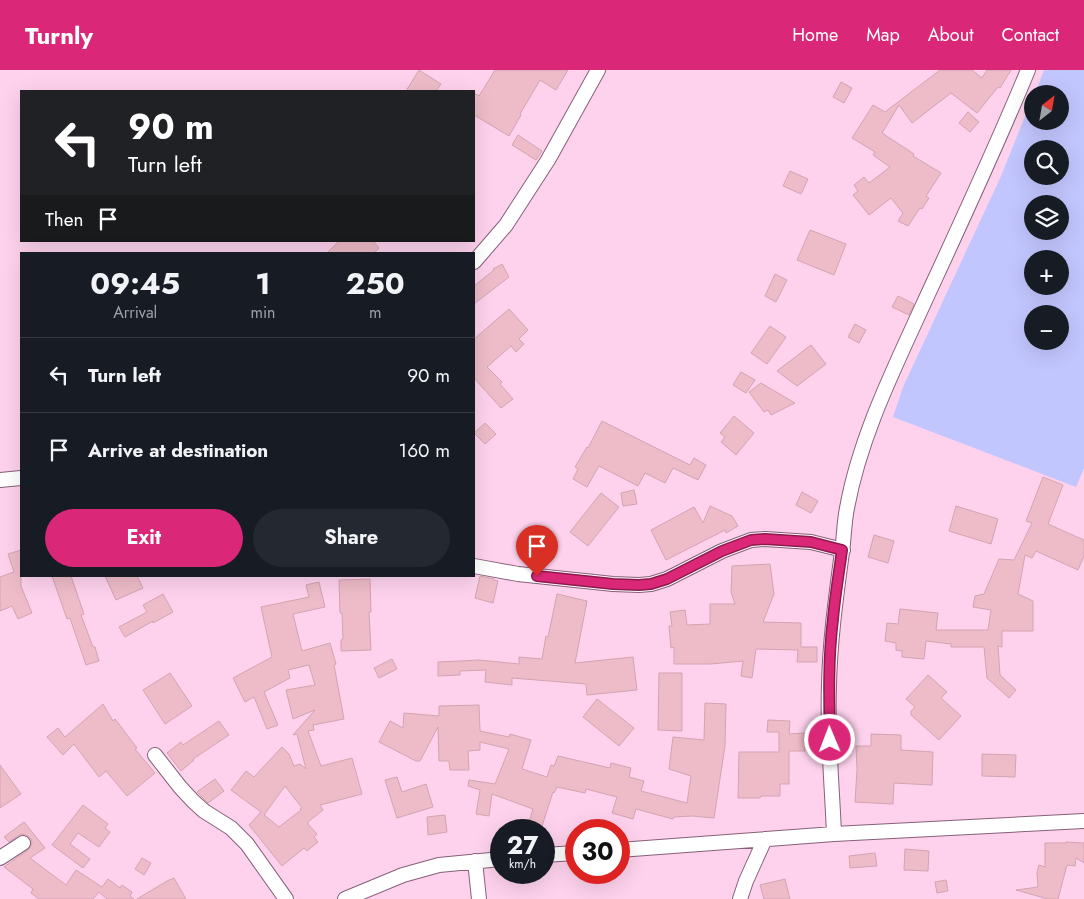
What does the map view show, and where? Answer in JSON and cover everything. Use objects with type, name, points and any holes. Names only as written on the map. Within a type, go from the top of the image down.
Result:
[{"type":"street","points":[[475,261],[506,225],[548,160],[598,70]]},
{"type":"street","points":[[834,834],[828,686],[833,620],[846,509],[870,425],[891,375],[1002,134],[1028,70]]},
{"type":"street","points":[[0,480],[20,478]]},
{"type":"street","points":[[475,566],[518,574],[639,585],[651,584],[667,579],[722,551],[751,540],[811,542],[842,550]]},
{"type":"street","points":[[156,755],[193,801],[204,811],[231,828],[247,844],[286,899]]},
{"type":"street","points":[[630,849],[834,834],[1084,821]]},
{"type":"street","points":[[740,899],[766,839]]},
{"type":"street","points":[[0,858],[23,843]]},
{"type":"street","points":[[345,899],[403,875],[439,865],[490,859]]},
{"type":"street","points":[[475,860],[479,899]]},
{"type":"shaded area","points":[[1044,70],[1084,70],[1084,468],[1076,487],[893,417],[903,387],[1001,176],[1024,119],[1024,130],[1069,130],[1069,85],[1038,85]]},
{"type":"building","points":[[419,70],[441,84],[437,90],[407,90]]},
{"type":"building","points":[[495,70],[568,70],[556,90],[540,80],[509,136],[475,116],[475,94],[479,96]]},
{"type":"building","points":[[940,70],[972,70],[982,78],[987,70],[1011,70],[1000,88],[998,87],[977,113],[951,93],[912,123],[899,105],[882,133],[914,154],[913,156],[941,173],[926,196],[929,198],[908,226],[898,221],[903,213],[891,198],[869,215],[853,195],[858,191],[854,185],[864,177],[869,183],[890,167],[873,155],[875,152],[852,138],[873,105],[885,112]]},
{"type":"building","points":[[841,82],[852,88],[844,103],[833,97]]},
{"type":"building","points":[[968,112],[979,122],[970,132],[959,123]]},
{"type":"building","points":[[518,135],[542,151],[536,160],[512,145]]},
{"type":"building","points":[[790,171],[808,179],[801,194],[783,186]]},
{"type":"building","points":[[810,230],[846,244],[834,275],[797,260]]},
{"type":"building","points":[[338,242],[374,242],[379,248],[375,252],[328,252]]},
{"type":"building","points":[[502,264],[509,277],[475,303],[475,285],[493,269]]},
{"type":"building","points":[[775,274],[787,280],[776,302],[765,296]]},
{"type":"building","points":[[898,296],[914,304],[909,315],[892,307]]},
{"type":"building","points":[[509,309],[528,330],[519,339],[524,344],[516,352],[511,346],[487,367],[502,382],[500,384],[513,399],[501,408],[475,379],[475,338]]},
{"type":"building","points":[[855,324],[866,330],[859,343],[848,337]]},
{"type":"building","points":[[770,326],[786,337],[767,364],[751,353]]},
{"type":"building","points":[[811,345],[826,364],[797,386],[777,371]]},
{"type":"building","points":[[741,372],[755,380],[746,393],[733,385]]},
{"type":"building","points":[[761,383],[795,403],[771,415],[768,410],[764,412],[749,392]]},
{"type":"building","points":[[734,416],[754,433],[736,455],[721,442],[725,437],[720,433]]},
{"type":"building","points":[[602,421],[690,465],[694,458],[706,465],[698,480],[673,468],[665,483],[645,473],[638,486],[599,466],[587,487],[573,479],[578,469],[575,467],[588,448]]},
{"type":"building","points":[[485,423],[496,434],[485,444],[475,432]]},
{"type":"building","points":[[1043,477],[1063,485],[1048,524],[1084,540],[1084,556],[1078,570],[1036,551],[1032,558],[1025,555],[1018,594],[1033,601],[1033,631],[1002,631],[1002,647],[998,646],[1000,675],[1016,690],[1009,698],[987,678],[984,647],[951,647],[951,644],[926,641],[924,659],[902,657],[902,651],[896,650],[896,643],[885,641],[887,623],[898,624],[900,609],[938,613],[936,630],[988,630],[991,610],[973,607],[975,596],[984,594],[999,559],[1014,560],[1032,523],[1026,521]]},
{"type":"building","points":[[634,490],[637,504],[623,506],[621,493]]},
{"type":"building","points":[[802,492],[818,501],[811,513],[796,505]]},
{"type":"building","points":[[601,493],[619,507],[588,546],[570,532]]},
{"type":"building","points":[[710,506],[732,516],[738,526],[726,533],[725,530],[666,560],[651,530],[694,507],[703,523]]},
{"type":"building","points":[[956,506],[998,519],[991,544],[949,531]]},
{"type":"building","points":[[874,535],[894,541],[888,563],[868,557]]},
{"type":"building","points":[[20,550],[21,586],[32,613],[18,619],[12,606],[0,611],[0,577],[14,572],[8,554]]},
{"type":"building","points":[[770,564],[774,594],[763,622],[801,623],[801,647],[817,647],[817,662],[797,662],[798,650],[756,649],[752,678],[741,676],[743,661],[711,664],[674,664],[674,647],[671,648],[669,626],[672,626],[670,612],[685,610],[687,625],[710,624],[710,604],[735,604],[731,592],[732,566]]},
{"type":"building","points":[[480,576],[498,581],[493,603],[475,598]]},
{"type":"building","points":[[52,577],[71,577],[84,614],[81,615],[99,661],[86,665],[70,618],[67,619]]},
{"type":"building","points":[[105,577],[138,577],[143,588],[116,600]]},
{"type":"building","points":[[370,579],[371,650],[341,651],[341,640],[343,639],[339,580]]},
{"type":"building","points":[[319,582],[325,607],[293,614],[302,651],[330,643],[336,664],[334,665],[344,719],[313,725],[314,730],[308,731],[321,766],[352,758],[362,794],[320,805],[323,810],[308,822],[317,834],[314,837],[318,842],[307,851],[304,848],[282,866],[249,825],[261,812],[231,790],[246,771],[254,777],[282,747],[289,754],[294,766],[300,764],[306,769],[297,734],[293,735],[315,710],[293,719],[286,690],[315,685],[309,665],[288,670],[290,678],[264,692],[278,725],[267,729],[254,697],[245,702],[233,678],[272,657],[261,607],[309,597],[306,585]],"holes":[[[285,786],[302,808],[279,827],[264,815]]]},
{"type":"building","points":[[163,594],[173,612],[125,637],[119,627],[147,612],[143,605]]},
{"type":"building","points":[[557,594],[587,601],[575,663],[633,657],[637,690],[587,695],[586,684],[512,678],[512,685],[485,682],[486,670],[460,671],[460,675],[438,676],[438,662],[479,660],[519,664],[519,657],[542,659]]},
{"type":"building","points":[[392,659],[397,669],[379,678],[374,668]]},
{"type":"building","points":[[170,673],[192,706],[165,724],[143,690]]},
{"type":"building","points":[[659,673],[682,673],[682,731],[658,730]]},
{"type":"building","points":[[928,675],[947,692],[941,698],[961,716],[939,740],[911,715],[911,711],[915,707],[906,699]]},
{"type":"building","points":[[597,699],[634,728],[619,746],[583,717]]},
{"type":"building","points":[[705,703],[726,704],[725,746],[714,818],[692,816],[674,817],[673,819],[636,809],[633,819],[612,813],[617,797],[586,789],[585,793],[557,787],[553,792],[544,819],[530,819],[533,809],[492,794],[489,816],[476,814],[480,790],[468,786],[469,780],[495,784],[509,749],[480,742],[480,750],[468,751],[469,770],[450,770],[449,761],[439,761],[438,727],[420,761],[416,761],[379,742],[390,721],[403,728],[404,713],[439,716],[439,706],[479,705],[480,731],[509,737],[510,734],[531,740],[522,769],[547,777],[551,765],[554,766],[558,756],[610,768],[611,763],[631,768],[629,777],[644,781],[641,791],[687,803],[691,776],[669,769],[673,737],[704,740]]},
{"type":"building","points":[[103,704],[113,721],[115,719],[137,748],[135,749],[155,773],[127,796],[106,771],[99,777],[74,744],[63,755],[47,737],[58,728],[65,737]]},
{"type":"building","points":[[768,720],[790,721],[789,734],[805,733],[805,751],[789,751],[789,784],[780,784],[780,796],[738,798],[739,752],[779,752],[779,732],[767,732]]},
{"type":"building","points":[[219,721],[229,735],[193,759],[181,771],[167,753],[181,742],[183,745]]},
{"type":"building","points":[[871,734],[901,735],[901,750],[933,752],[932,785],[894,783],[893,804],[855,802],[856,746],[871,746]]},
{"type":"building","points":[[982,754],[1016,755],[1015,777],[982,776]]},
{"type":"building","points":[[0,765],[21,794],[0,808]]},
{"type":"building","points":[[397,777],[402,792],[426,784],[433,807],[397,818],[385,780]]},
{"type":"building","points":[[215,779],[224,791],[208,803],[197,792]]},
{"type":"building","points":[[83,805],[108,824],[105,828],[110,832],[99,847],[78,833],[70,844],[90,859],[83,868],[52,845]]},
{"type":"building","points":[[445,815],[447,832],[428,835],[427,817]]},
{"type":"building","points":[[24,822],[45,848],[30,858],[66,885],[76,870],[102,887],[108,879],[120,888],[122,885],[132,892],[130,896],[134,899],[107,899],[99,892],[93,899],[39,899],[31,893],[33,889],[4,867],[31,846],[31,839],[26,835],[19,835],[9,842],[4,837]]},
{"type":"building","points":[[1045,843],[1084,843],[1084,863],[1076,858],[1075,866],[1067,865],[1058,899],[1048,899],[1016,890],[1038,887],[1037,872],[1039,865],[1045,867]]},
{"type":"building","points":[[905,849],[929,851],[928,871],[904,870]]},
{"type":"building","points":[[875,853],[877,866],[850,868],[849,856]]},
{"type":"building","points":[[142,858],[151,863],[144,875],[135,869]]},
{"type":"building","points":[[174,878],[186,899],[137,899],[167,881]]},
{"type":"building","points":[[785,879],[790,899],[764,899],[760,885]]},
{"type":"building","points":[[946,880],[948,891],[937,893],[935,882]]},
{"type":"route","points":[[537,576],[613,584],[651,584],[667,579],[722,551],[751,540],[811,542],[842,550],[833,620],[828,686],[830,740]]}]
